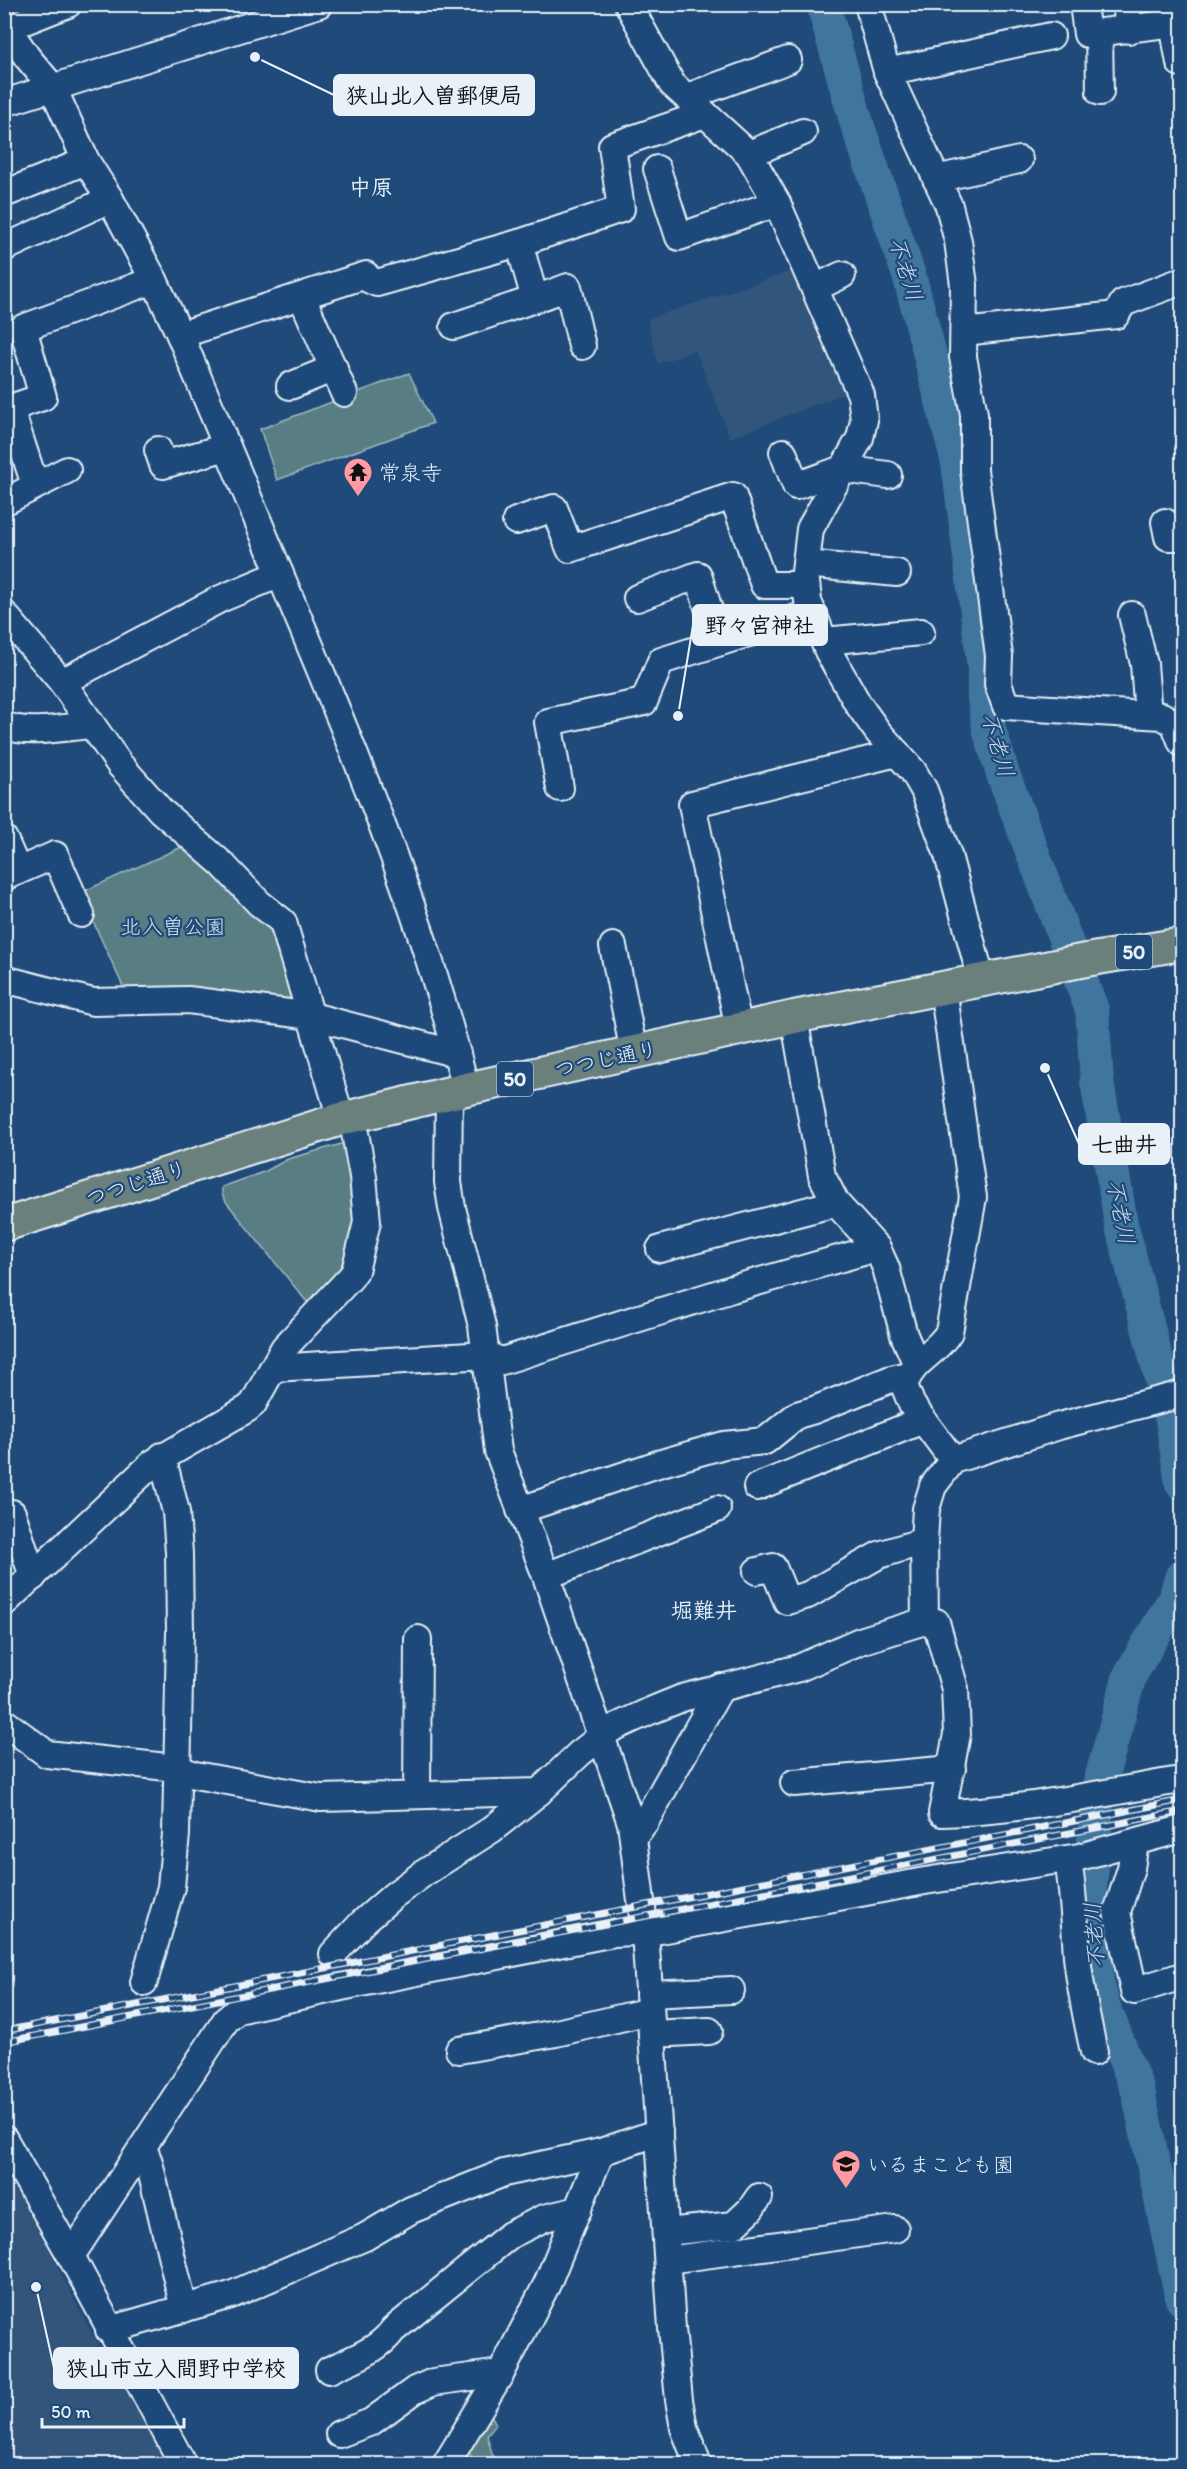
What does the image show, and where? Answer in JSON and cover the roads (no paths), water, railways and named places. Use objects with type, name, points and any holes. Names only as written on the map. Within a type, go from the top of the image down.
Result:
[{"type":"main road","name":"つつじ通り","points":[[4,1225],[347,1118],[458,1091],[794,1017],[1086,960],[1182,946]]},
{"type":"street","points":[[68,4],[6,26],[52,88],[86,161],[110,199],[154,280],[180,335],[340,714],[408,894],[435,976],[457,1054],[458,1091],[448,1182],[452,1208],[482,1326],[494,1437],[546,1576],[631,1823],[645,1932],[679,2400],[684,2428],[698,2464]]},
{"type":"street","points":[[4,103],[318,4]]},
{"type":"street","points":[[628,4],[672,84],[749,154],[777,203],[861,395],[864,420],[860,438],[810,529],[806,574],[812,613],[824,641],[858,704],[913,771],[932,811],[948,855],[982,982]]},
{"type":"street","points":[[868,4],[886,72],[949,206],[957,241],[964,285],[963,357],[974,414],[974,470],[999,656],[998,684],[1006,706],[1162,716],[1173,723],[1182,743]]},
{"type":"street","points":[[1083,4],[1088,34],[1129,30],[1175,18],[1180,63]]},
{"type":"street","points":[[1126,4],[1129,30]]},
{"type":"street","points":[[1099,33],[1100,92]]},
{"type":"street","points":[[886,72],[1051,36]]},
{"type":"street","points":[[180,335],[366,275],[368,279],[377,283],[519,243],[621,209],[612,146],[788,60]]},
{"type":"street","points":[[749,154],[803,132]]},
{"type":"street","points":[[936,179],[1019,160]]},
{"type":"street","points":[[4,194],[86,161]]},
{"type":"street","points":[[657,169],[679,237],[777,203]]},
{"type":"street","points":[[4,248],[110,199]]},
{"type":"street","points":[[519,243],[535,299]]},
{"type":"street","points":[[815,288],[842,275]]},
{"type":"street","points":[[35,485],[7,409],[43,397],[23,328],[154,280]]},
{"type":"street","points":[[964,332],[1116,315],[1123,303],[1182,281]]},
{"type":"street","points":[[454,326],[568,287],[582,346]]},
{"type":"street","points":[[302,297],[344,393]]},
{"type":"street","points":[[290,386],[334,368]]},
{"type":"street","points":[[158,450],[163,465],[227,447]]},
{"type":"street","points":[[783,452],[796,486],[842,469],[888,475]]},
{"type":"street","points":[[4,502],[68,470]]},
{"type":"street","points":[[516,521],[554,508],[570,549],[733,496],[764,585],[806,574],[897,573]]},
{"type":"street","points":[[62,682],[220,600],[280,574]]},
{"type":"street","points":[[637,598],[698,575],[718,642]]},
{"type":"street","points":[[560,788],[548,722],[644,702],[661,661],[812,613]]},
{"type":"street","points":[[4,614],[62,682],[120,765],[161,811],[222,864],[259,903],[283,921],[347,1118],[363,1176],[367,1222],[355,1271],[284,1348],[254,1404],[162,1456],[4,1603]]},
{"type":"street","points":[[1132,615],[1144,664],[1148,714]]},
{"type":"street","points":[[824,641],[921,632]]},
{"type":"street","points":[[4,725],[13,729],[34,730],[91,725]]},
{"type":"street","points":[[739,1029],[692,804],[897,753]]},
{"type":"street","points":[[4,839],[11,874],[55,855],[81,914]]},
{"type":"street","points":[[613,946],[634,1053]]},
{"type":"street","points":[[5,979],[93,1002],[188,1000],[312,1016],[457,1054]]},
{"type":"street","points":[[520,1510],[658,1464],[724,1445],[765,1441],[797,1415],[912,1369],[943,1342],[949,1332],[973,1197],[943,988]]},
{"type":"street","points":[[794,1017],[822,1176],[836,1203],[877,1248],[886,1268],[912,1369],[904,1385],[906,1393],[953,1460]]},
{"type":"street","points":[[660,1249],[836,1203]]},
{"type":"street","points":[[274,1368],[486,1355],[502,1361],[732,1289],[877,1248]]},
{"type":"street","points":[[926,1621],[924,1541],[926,1509],[930,1493],[953,1460],[1059,1426],[1182,1395]]},
{"type":"street","points":[[757,1487],[923,1420]]},
{"type":"street","points":[[144,1982],[171,1887],[176,1834],[180,1632],[179,1552],[176,1512],[162,1456]]},
{"type":"street","points":[[546,1576],[717,1509]]},
{"type":"street","points":[[12,1513],[33,1577]]},
{"type":"street","points":[[757,1571],[772,1567],[787,1600],[808,1594],[879,1555],[924,1541]]},
{"type":"street","points":[[333,1954],[363,1922],[394,1895],[491,1830],[539,1792],[580,1753],[611,1729],[660,1707],[721,1687],[799,1668],[860,1641],[926,1621],[936,1622],[955,1689],[957,1734],[942,1813],[983,1812],[1174,1781],[1182,1784]]},
{"type":"street","points":[[417,1795],[418,1639]]},
{"type":"street","points":[[633,1838],[645,1822],[721,1687]]},
{"type":"street","points":[[4,1722],[47,1754],[176,1768],[195,1775],[321,1798],[539,1792]]},
{"type":"street","points":[[794,1783],[952,1769]]},
{"type":"street","points":[[71,2256],[226,2020],[238,2010],[341,1987],[614,1933],[645,1932],[925,1881],[1073,1858],[1182,1829]]},
{"type":"street","points":[[1131,1844],[1131,1868],[1117,1912],[1134,1991],[1182,1976]]},
{"type":"street","points":[[1073,1858],[1079,1966],[1094,2052]]},
{"type":"street","points":[[459,2050],[650,2013],[731,1990]]},
{"type":"street","points":[[650,2013],[709,2031]]},
{"type":"street","points":[[109,2330],[231,2295],[365,2237],[411,2210],[504,2173],[601,2152],[659,2132]]},
{"type":"street","points":[[4,2139],[71,2256],[183,2464]]},
{"type":"street","points":[[143,2148],[149,2162],[184,2309]]},
{"type":"street","points":[[447,2464],[501,2373],[547,2284],[601,2152]]},
{"type":"street","points":[[666,2232],[734,2225],[750,2210],[759,2197]]},
{"type":"street","points":[[329,2370],[373,2349],[386,2340],[393,2330],[510,2235],[544,2218],[578,2210]]},
{"type":"street","points":[[668,2259],[895,2229]]},
{"type":"street","points":[[339,2434],[371,2421],[415,2390],[433,2382],[501,2373]]},
{"type":"waterway","name":"不老川","points":[[823,4],[857,124],[910,278],[958,463],[984,667],[984,698],[989,729],[1003,774],[1092,1010],[1097,1081],[1121,1223],[1172,1420],[1182,1483]]},
{"type":"waterway","name":"不老川","points":[[1182,1576],[1175,1598],[1130,1675],[1098,1790],[1090,1890],[1097,1982],[1103,2005],[1138,2091],[1182,2299]]},
{"type":"railway","points":[[4,2031],[1182,1800]]},
{"type":"railway","points":[[4,2042],[1182,1811]]},
{"type":"place","name":"狭山北入曽郵便局","points":[[255,57]]},
{"type":"place","name":"常泉寺","points":[[358,498]]},
{"type":"place","name":"野々宮神社","points":[[678,716]]},
{"type":"place","name":"七曲井","points":[[1045,1068]]},
{"type":"place","name":"いるまこども園","points":[[846,2190]]},
{"type":"place","name":"狭山市立入間野中学校","points":[[36,2287]]},
{"type":"district","name":"中原","points":[[371,187]]},
{"type":"district","name":"堀難井","points":[[704,1610]]},
{"type":"park label","name":"北入曽公園","points":[[173,926]]}]
